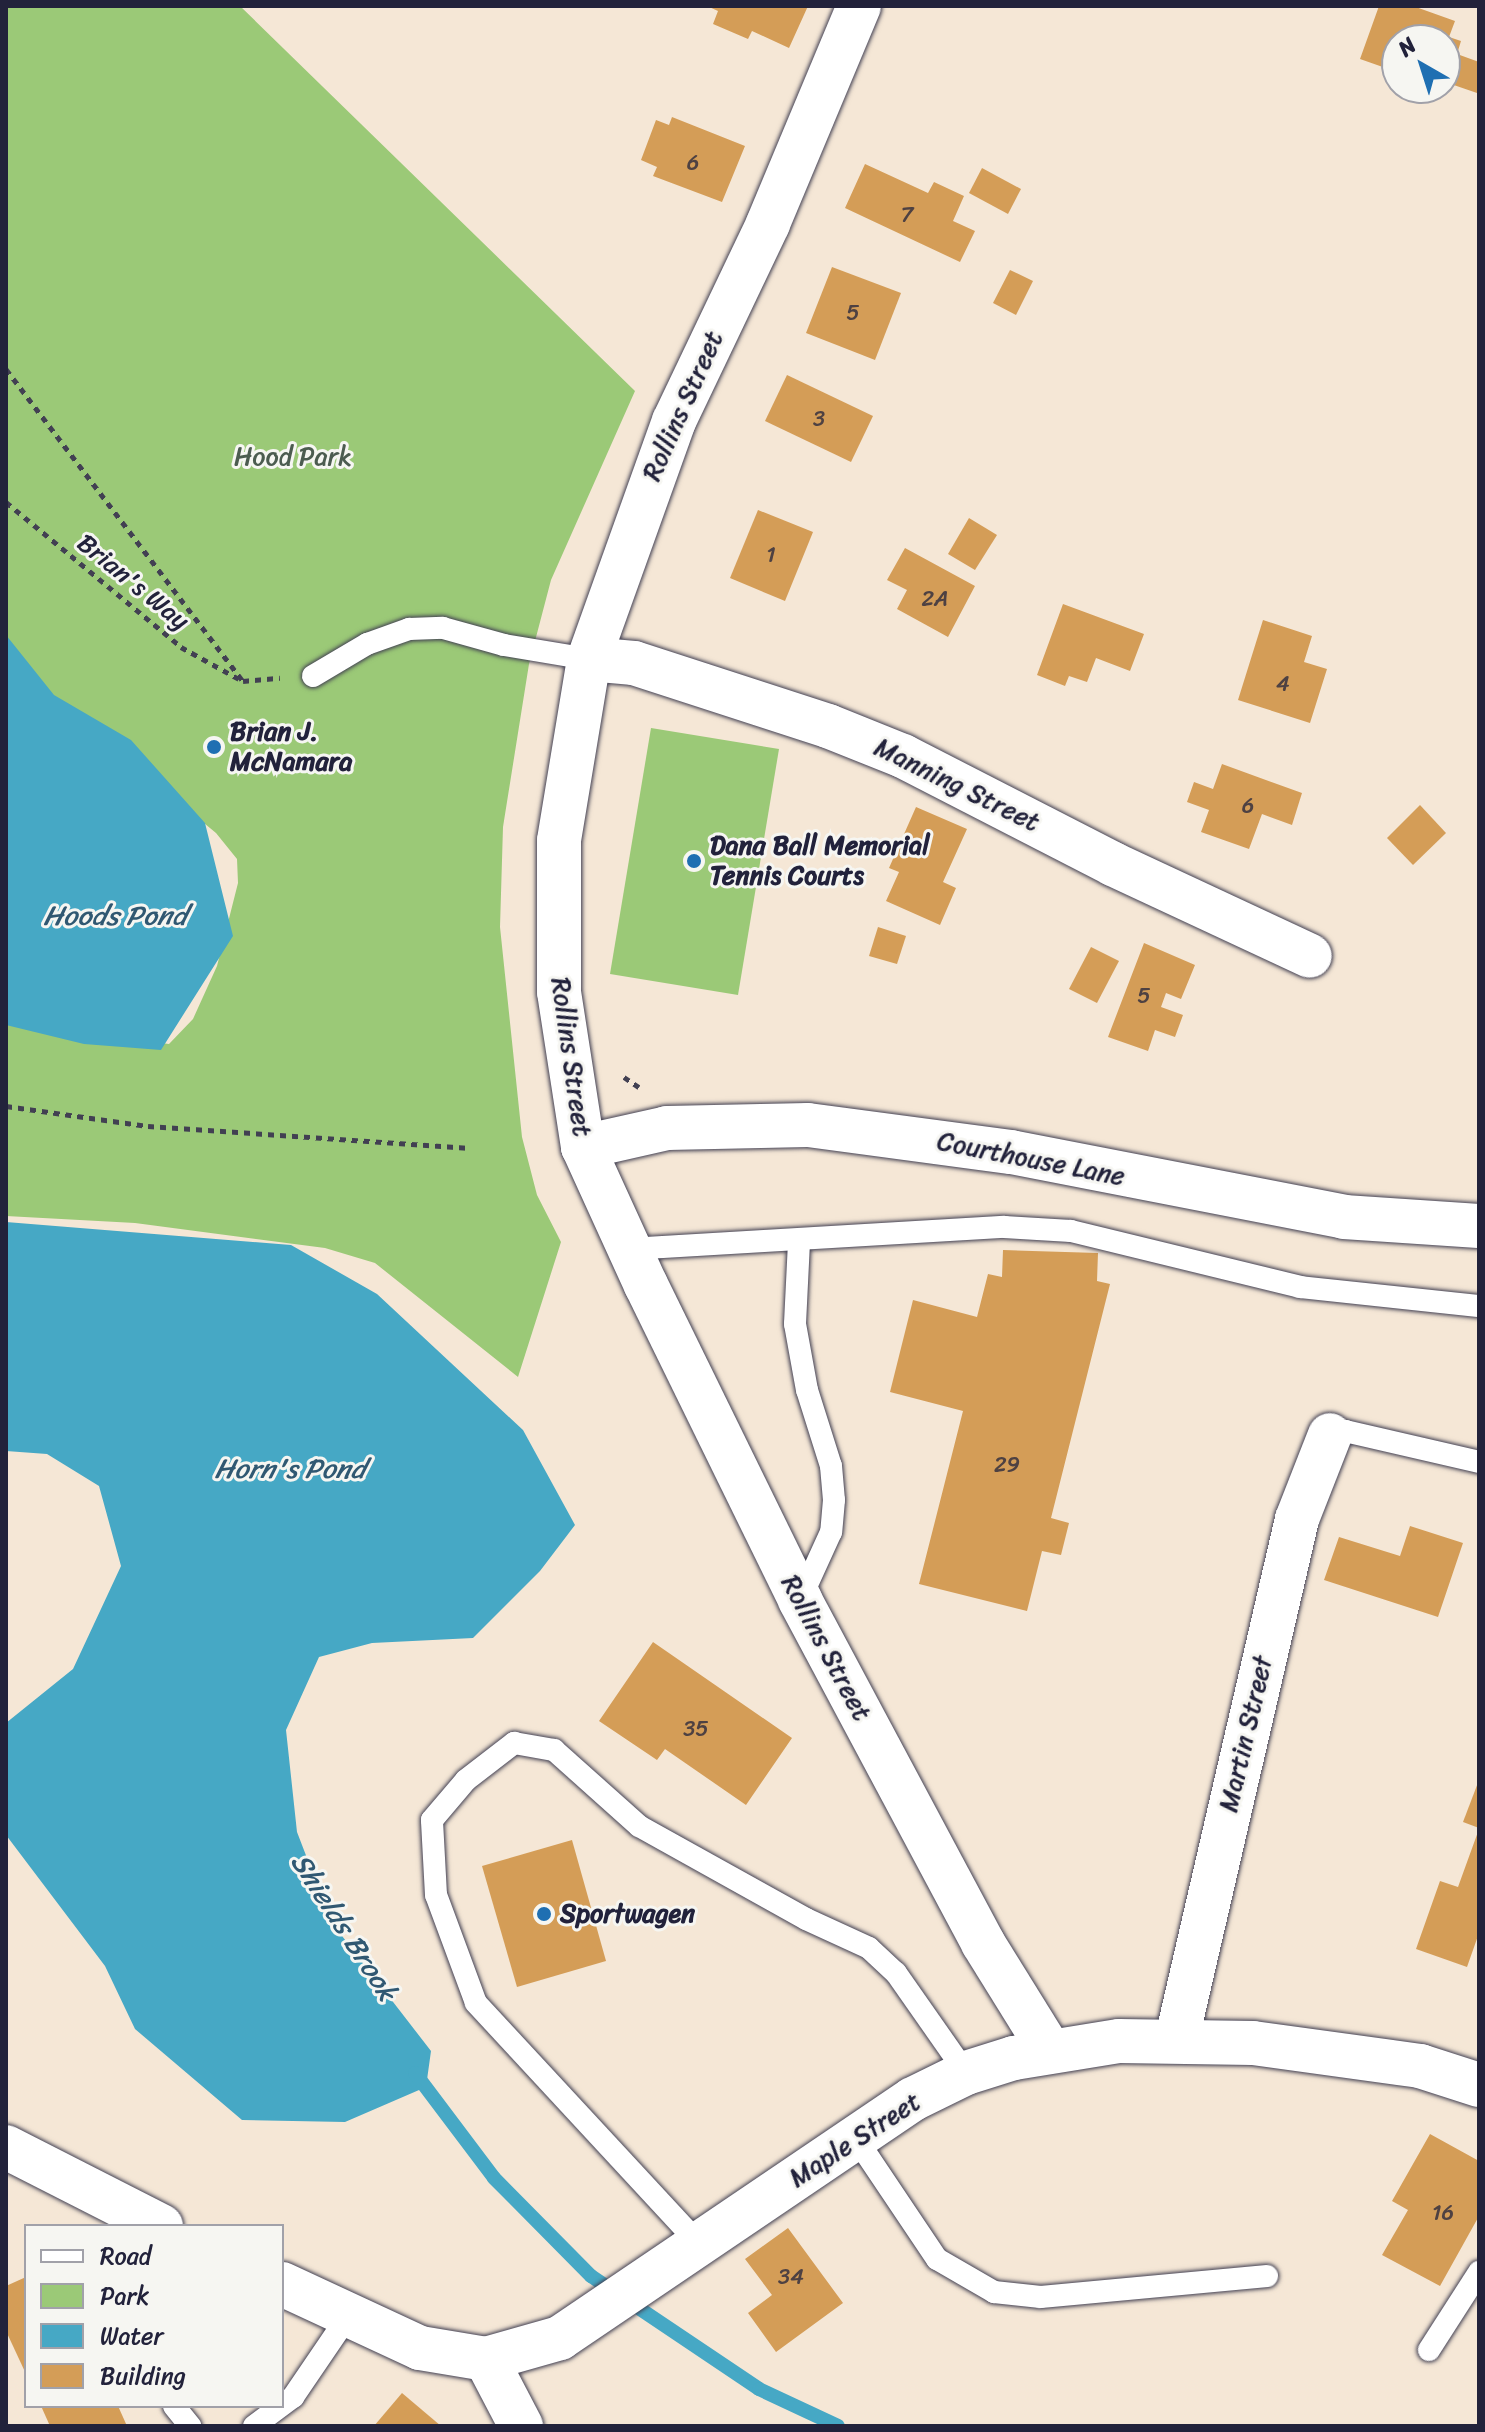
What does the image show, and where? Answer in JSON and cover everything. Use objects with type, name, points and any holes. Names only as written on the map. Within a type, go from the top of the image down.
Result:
[{"type":"street","name":"Rollins Street","points":[[859,6],[768,224],[668,435],[589,659],[559,841],[558,920],[564,1048],[583,1147],[629,1249],[800,1600],[983,1943],[1050,2051]]},
{"type":"street","name":"Manning Street","points":[[589,659],[634,663],[828,726],[903,756],[1113,864],[1310,956]]},
{"type":"street","name":"Courthouse Lane","points":[[583,1147],[667,1128],[808,1125],[1011,1152],[1344,1217],[1479,1226]]},
{"type":"street","name":"Martin Street","points":[[1177,2038],[1297,1519],[1330,1435]]},
{"type":"street","name":"Maple Street","points":[[284,2285],[420,2348],[486,2359],[530,2351],[594,2319],[855,2137],[966,2073],[1050,2051],[1177,2038],[1367,2056],[1420,2066],[1479,2085]]},
{"type":"street","points":[[6,2147],[150,2223]]},
{"type":"street","points":[[486,2359],[521,2426]]},
{"type":"lane","points":[[313,676],[367,644],[409,629],[443,628],[589,659]]},
{"type":"lane","points":[[629,1249],[799,1242],[1004,1227],[1071,1231],[1300,1287],[1479,1306]]},
{"type":"lane","points":[[799,1242],[795,1324],[807,1390],[831,1466],[834,1500],[831,1532],[800,1600]]},
{"type":"lane","points":[[1330,1435],[1345,1431],[1479,1462]]},
{"type":"lane","points":[[700,2245],[476,2003],[461,1963],[436,1895],[432,1820],[466,1780],[514,1743],[554,1750],[639,1826],[806,1919],[869,1948],[896,1973],[966,2073]]},
{"type":"lane","points":[[855,2137],[937,2259],[963,2279],[994,2292],[1041,2297],[1267,2276]]},
{"type":"lane","points":[[1429,2350],[1479,2272]]},
{"type":"lane","points":[[284,2404],[293,2397],[348,2316]]},
{"type":"lane","points":[[176,2408],[190,2426]]},
{"type":"lane","points":[[254,2426],[278,2408]]},
{"type":"path","points":[[6,369],[243,681],[313,676]]},
{"type":"path","name":"Brian's Way","points":[[6,502],[181,647],[243,681]]},
{"type":"path","points":[[6,1106],[148,1126],[470,1148]]},
{"type":"green space","name":"Hood Park","points":[[6,6],[240,6],[635,391],[551,580],[529,664],[503,827],[500,927],[522,1137],[537,1195],[561,1242],[518,1377],[375,1263],[325,1248],[135,1223],[6,1216],[6,1023],[169,1044],[193,1019],[217,966],[238,883],[237,859],[216,833],[140,770],[89,738],[6,642]]},
{"type":"green space","name":"Dana Ball Memorial Tennis Courts","points":[[651,728],[779,749],[738,995],[610,974]]},
{"type":"water","name":"Hoods Pond","points":[[6,635],[54,695],[131,740],[205,823],[233,936],[161,1050],[84,1044],[6,1025]]},
{"type":"water","name":"Horn's Pond","points":[[6,1222],[291,1245],[377,1294],[523,1430],[575,1525],[540,1571],[473,1638],[372,1643],[319,1657],[286,1730],[297,1832],[332,1923],[431,2051],[426,2087],[345,2122],[242,2120],[135,2029],[105,1966],[6,1835],[6,1723],[73,1669],[121,1566],[99,1486],[47,1454],[6,1451]]},
{"type":"building","points":[[707,6],[808,6],[789,48],[752,31],[748,39],[713,24],[718,11]]},
{"type":"building","points":[[1379,6],[1413,6],[1455,21],[1454,24],[1381,24],[1381,66],[1360,59]]},
{"type":"building","points":[[1461,55],[1479,62],[1477,93],[1461,88]]},
{"type":"building","points":[[672,117],[745,146],[722,202],[653,176],[657,167],[641,160],[656,120],[669,125]]},
{"type":"building","points":[[865,164],[928,193],[934,182],[964,196],[953,221],[975,231],[960,262],[845,208]]},
{"type":"building","points":[[982,168],[1021,189],[1008,214],[969,193]]},
{"type":"building","points":[[832,267],[901,293],[875,360],[806,333]]},
{"type":"building","points":[[1010,270],[1033,281],[1016,315],[993,303]]},
{"type":"building","points":[[787,375],[873,416],[851,462],[765,421]]},
{"type":"building","points":[[758,510],[813,532],[785,601],[730,578]]},
{"type":"building","points":[[969,518],[997,535],[975,570],[948,554]]},
{"type":"building","points":[[905,548],[975,586],[948,637],[897,609],[907,590],[887,580]]},
{"type":"building","points":[[1063,604],[1144,634],[1130,671],[1096,658],[1087,682],[1069,676],[1065,686],[1037,675]]},
{"type":"building","points":[[1263,620],[1312,636],[1304,662],[1327,669],[1310,723],[1238,700]]},
{"type":"building","points":[[1222,764],[1302,793],[1292,825],[1262,814],[1249,849],[1201,832],[1209,810],[1187,802],[1194,782],[1213,789]]},
{"type":"building","points":[[1420,805],[1446,833],[1413,865],[1387,838]]},
{"type":"building","points":[[916,807],[967,829],[943,882],[956,888],[940,925],[886,901],[899,872],[889,868]]},
{"type":"building","points":[[878,927],[906,936],[897,964],[869,956]]},
{"type":"building","points":[[1144,943],[1195,965],[1181,999],[1166,993],[1161,1007],[1183,1015],[1175,1037],[1155,1030],[1148,1051],[1108,1037]]},
{"type":"building","points":[[1091,947],[1119,961],[1097,1003],[1069,989]]},
{"type":"building","points":[[1003,1250],[1098,1253],[1097,1281],[1110,1284],[1051,1518],[1069,1523],[1061,1555],[1042,1551],[1027,1611],[919,1584],[963,1411],[890,1392],[913,1300],[977,1317],[988,1274],[1002,1277]]},
{"type":"building","points":[[1410,1526],[1463,1543],[1438,1617],[1324,1580],[1339,1537],[1400,1556]]},
{"type":"building","points":[[653,1642],[792,1738],[746,1805],[665,1749],[657,1760],[599,1721]]},
{"type":"building","points":[[1479,1780],[1479,1828],[1463,1822]]},
{"type":"building","points":[[1479,1829],[1479,1933],[1467,1967],[1416,1949],[1440,1881],[1458,1887]]},
{"type":"building","name":"Sportwagen","points":[[572,1840],[606,1961],[517,1987],[482,1866]]},
{"type":"building","points":[[1430,2134],[1479,2161],[1479,2216],[1440,2286],[1382,2255],[1408,2210],[1392,2201]]},
{"type":"building","points":[[788,2228],[843,2303],[776,2352],[748,2313],[772,2295],[745,2259]]},
{"type":"building","points":[[24,2278],[24,2370],[6,2331],[6,2286]]},
{"type":"building","points":[[402,2393],[441,2426],[374,2426]]},
{"type":"building","points":[[42,2408],[119,2408],[127,2426],[50,2426]]},
{"type":"waterway","name":"Shields Brook","points":[[415,2073],[494,2178],[591,2276],[759,2389],[838,2426]]},
{"type":"place","name":"Brian J. McNamara","points":[[214,747]]},
{"type":"place","name":"Dana Ball Memorial Tennis Courts","points":[[694,861]]},
{"type":"place","name":"Sportwagen","points":[[544,1914]]}]
